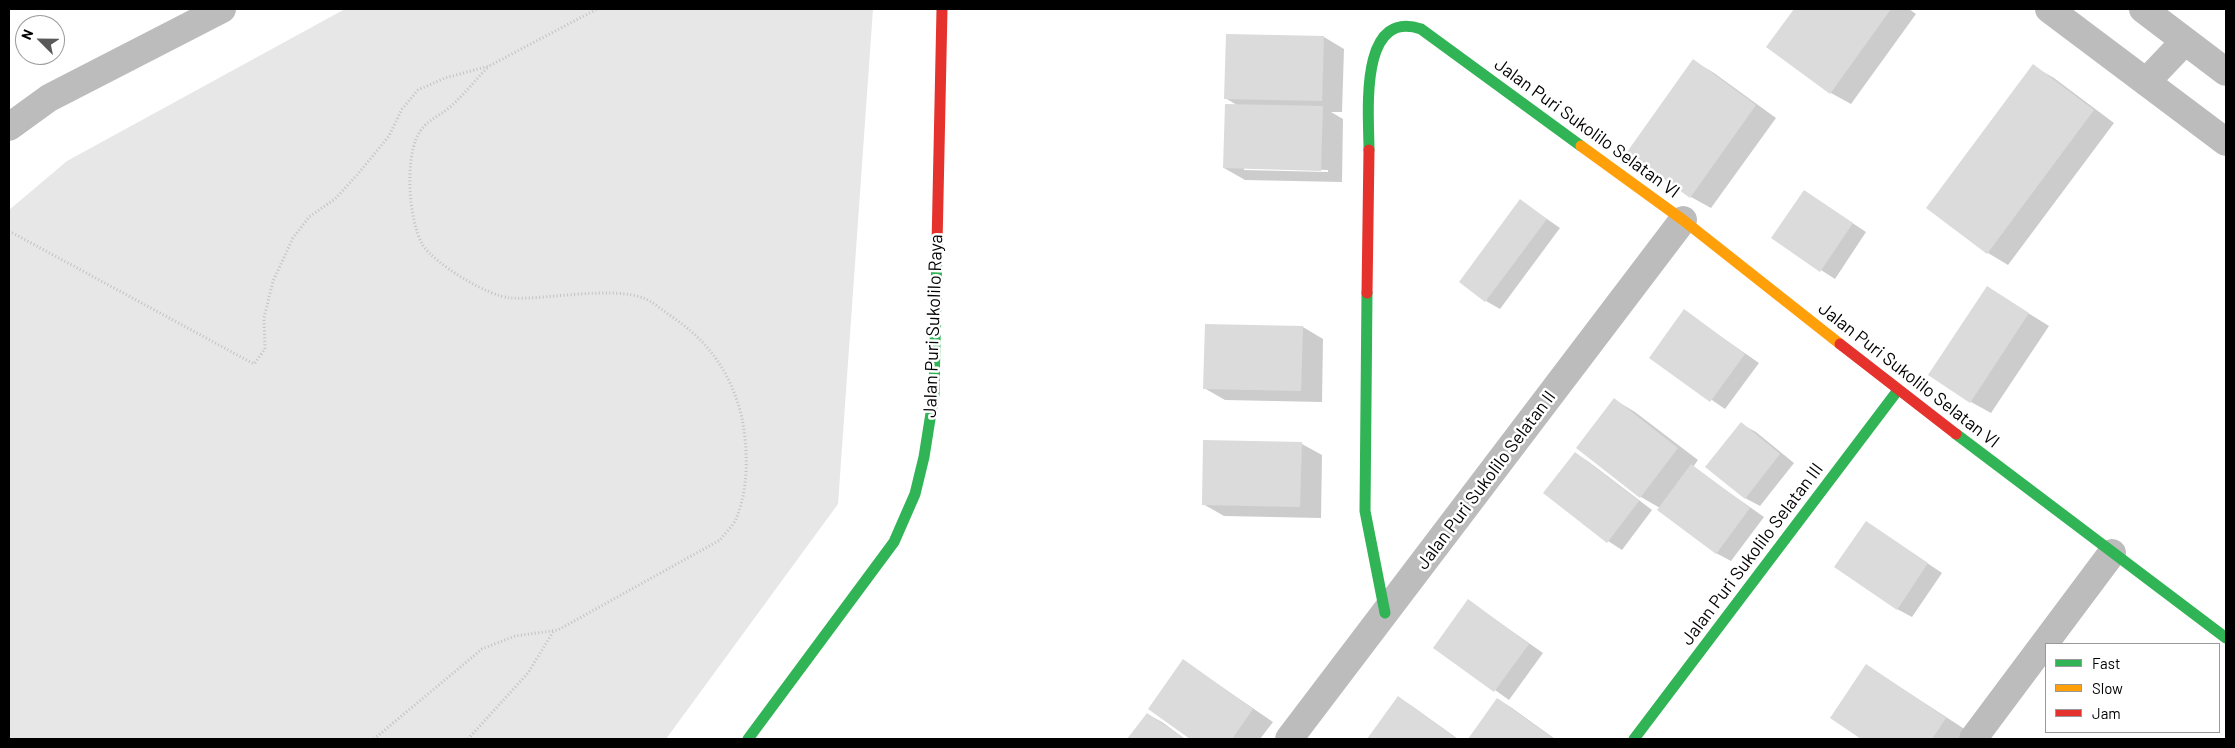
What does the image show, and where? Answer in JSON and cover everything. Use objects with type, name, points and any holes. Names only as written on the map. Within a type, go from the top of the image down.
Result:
[{"type":"street","points":[[9,128],[49,98],[222,9]]},
{"type":"street","name":"Jalan Puri Sukolilo Raya","points":[[748,739],[894,542],[915,494],[924,458],[934,394],[942,9]]},
{"type":"street","points":[[2049,9],[2226,142]]},
{"type":"street","points":[[2143,9],[2226,72]]},
{"type":"street","name":"Jalan Puri Sukolilo Selatan VI","points":[[1385,613],[1365,511],[1370,70],[1374,57],[1387,33],[1400,24],[1411,24],[1421,29],[1683,220],[1898,390],[2226,638]]},
{"type":"street","points":[[2146,82],[2185,41]]},
{"type":"street","name":"Jalan Puri Sukolilo Selatan II","points":[[1289,739],[1683,220]]},
{"type":"street","name":"Jalan Puri Sukolilo Selatan III","points":[[1634,739],[1898,390]]},
{"type":"street","points":[[1973,739],[2112,553]]},
{"type":"path","points":[[9,231],[254,364],[265,349],[264,318],[273,281],[293,238],[309,217],[335,199],[362,168],[389,136],[402,109],[418,90],[445,78],[489,66],[597,9]]},
{"type":"path","points":[[374,739],[482,649],[515,636],[553,631],[720,540],[736,519],[744,484],[747,442],[737,398],[717,357],[687,326],[646,299],[621,293],[509,298],[484,291],[446,267],[423,245],[411,205],[411,160],[417,137],[430,119],[449,108],[489,66]]},
{"type":"path","points":[[468,739],[528,673],[553,631]]},
{"type":"shaded area","points":[[345,9],[873,9],[838,504],[666,739],[9,739],[9,210],[67,161]]},
{"type":"building","points":[[1794,9],[1891,9],[1830,94],[1766,47]]},
{"type":"building","points":[[1226,34],[1324,36],[1322,101],[1224,99]]},
{"type":"building","points":[[1693,59],[1756,105],[1690,198],[1627,152]]},
{"type":"building","points":[[2033,64],[2094,110],[1987,254],[1926,208]]},
{"type":"building","points":[[1225,104],[1323,106],[1321,171],[1223,168]]},
{"type":"building","points":[[1804,190],[1853,223],[1820,272],[1771,238]]},
{"type":"building","points":[[1520,199],[1547,219],[1485,302],[1459,282]]},
{"type":"building","points":[[1987,286],[2029,313],[1970,403],[1928,375]]},
{"type":"building","points":[[1684,309],[1745,354],[1710,402],[1649,358]]},
{"type":"building","points":[[1205,324],[1303,326],[1301,391],[1203,389]]},
{"type":"building","points":[[1614,398],[1678,448],[1640,498],[1576,448]]},
{"type":"building","points":[[1741,422],[1780,454],[1745,499],[1705,467]]},
{"type":"building","points":[[1203,440],[1302,442],[1300,507],[1202,505]]},
{"type":"building","points":[[1575,452],[1639,501],[1607,543],[1543,493]]},
{"type":"building","points":[[1691,464],[1750,508],[1716,554],[1657,510]]},
{"type":"building","points":[[1866,521],[1928,563],[1897,610],[1834,567]]},
{"type":"building","points":[[1468,599],[1529,644],[1494,692],[1433,648]]},
{"type":"building","points":[[1183,659],[1253,709],[1232,739],[1190,739],[1148,709]]},
{"type":"building","points":[[1866,664],[1946,718],[1932,739],[1861,739],[1830,718]]},
{"type":"building","points":[[1398,696],[1457,739],[1367,739]]},
{"type":"building","points":[[1497,698],[1554,739],[1468,739]]},
{"type":"building","points":[[1147,713],[1185,739],[1127,739]]},
{"type":"traffic: fast","points":[[1369,150],[1368,113],[1371,68],[1377,49],[1386,34],[1401,27],[1421,29],[1581,146]]},
{"type":"traffic: fast","points":[[748,739],[894,542],[915,494],[924,457],[934,394],[937,245]]},
{"type":"traffic: fast","points":[[1367,293],[1365,511],[1385,613]]},
{"type":"traffic: fast","points":[[1634,739],[1898,390]]},
{"type":"traffic: fast","points":[[1956,434],[2226,638]]},
{"type":"traffic: slow","points":[[1581,146],[1683,220],[1840,344]]},
{"type":"traffic: jam","points":[[937,245],[942,9]]},
{"type":"traffic: jam","points":[[1367,293],[1369,150]]},
{"type":"traffic: jam","points":[[1840,344],[1956,434]]}]
